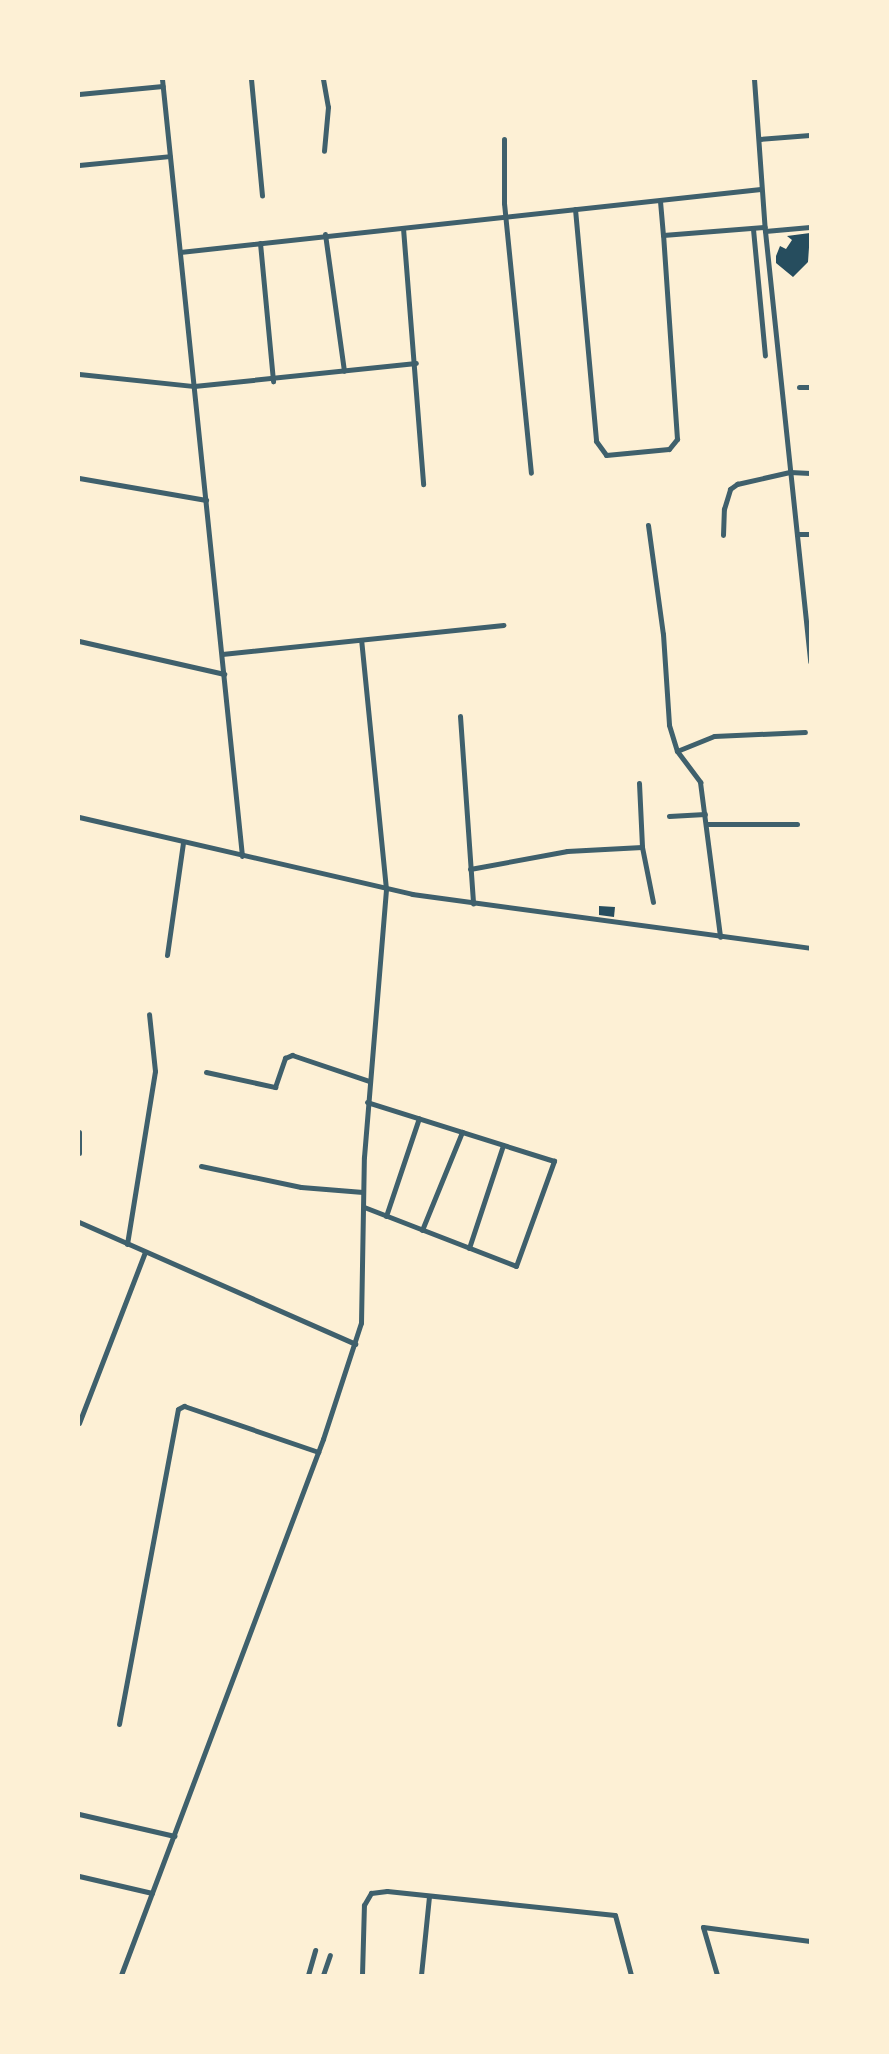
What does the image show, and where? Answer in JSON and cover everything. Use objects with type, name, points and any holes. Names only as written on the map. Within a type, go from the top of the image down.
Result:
[{"type":"street","points":[[251,79],[262,195]]},
{"type":"street","points":[[323,79],[328,107],[324,151]]},
{"type":"street","points":[[754,79],[761,190],[810,662]]},
{"type":"street","points":[[79,94],[163,82],[243,856]]},
{"type":"street","points":[[759,139],[810,135]]},
{"type":"street","points":[[504,139],[505,216],[531,473]]},
{"type":"street","points":[[79,165],[170,156]]},
{"type":"street","points":[[180,251],[761,190]]},
{"type":"street","points":[[576,209],[596,441],[606,454],[669,449],[677,439],[660,201]]},
{"type":"street","points":[[663,234],[810,227]]},
{"type":"street","points":[[403,228],[416,363],[423,484]]},
{"type":"street","points":[[753,229],[765,355]]},
{"type":"street","points":[[325,234],[344,371]]},
{"type":"street","points":[[260,243],[273,381]]},
{"type":"street","points":[[79,374],[194,386],[273,381],[416,363]]},
{"type":"street","points":[[799,387],[810,387]]},
{"type":"street","points":[[723,535],[730,489],[737,484],[790,472],[810,472]]},
{"type":"street","points":[[79,478],[206,500]]},
{"type":"street","points":[[648,525],[663,634],[668,725],[677,751],[700,782],[720,937]]},
{"type":"street","points":[[797,534],[810,534]]},
{"type":"street","points":[[222,654],[504,625]]},
{"type":"street","points":[[121,1975],[318,1452],[355,1344],[363,1306],[363,1192],[367,1101],[386,889],[362,640]]},
{"type":"street","points":[[79,641],[224,674]]},
{"type":"street","points":[[460,716],[473,904]]},
{"type":"street","points":[[677,751],[713,736],[805,732]]},
{"type":"street","points":[[639,783],[642,847],[653,902]]},
{"type":"street","points":[[669,816],[705,814]]},
{"type":"street","points":[[79,817],[386,889],[473,904],[810,948]]},
{"type":"street","points":[[707,824],[797,824]]},
{"type":"street","points":[[167,954],[183,843]]},
{"type":"street","points":[[470,869],[537,855],[642,847]]},
{"type":"street","points":[[128,1244],[155,1072],[149,1014]]},
{"type":"street","points":[[206,1072],[275,1087],[290,1055],[369,1081]]},
{"type":"street","points":[[364,1207],[516,1266],[554,1161],[367,1101]]},
{"type":"street","points":[[386,1216],[419,1118]]},
{"type":"street","points":[[79,1132],[79,1153]]},
{"type":"street","points":[[422,1230],[462,1132]]},
{"type":"street","points":[[469,1248],[503,1145]]},
{"type":"street","points":[[201,1166],[301,1187],[363,1192]]},
{"type":"street","points":[[79,1222],[355,1344]]},
{"type":"street","points":[[79,1423],[145,1252]]},
{"type":"street","points":[[119,1724],[178,1409],[184,1406],[318,1452]]},
{"type":"street","points":[[79,1814],[174,1836]]},
{"type":"street","points":[[79,1877],[152,1893]]},
{"type":"street","points":[[362,1975],[364,1905],[371,1893],[429,1896],[615,1915],[631,1975]]},
{"type":"street","points":[[421,1975],[429,1896]]},
{"type":"street","points":[[716,1975],[703,1927],[810,1941]]},
{"type":"street","points":[[308,1975],[315,1950]]},
{"type":"street","points":[[323,1975],[330,1955]]},
{"type":"building","points":[[810,233],[808,262],[793,277],[776,263],[776,256],[780,246],[786,249],[792,240],[787,236]]},
{"type":"building","points":[[599,906],[615,907],[614,917],[599,915]]}]
